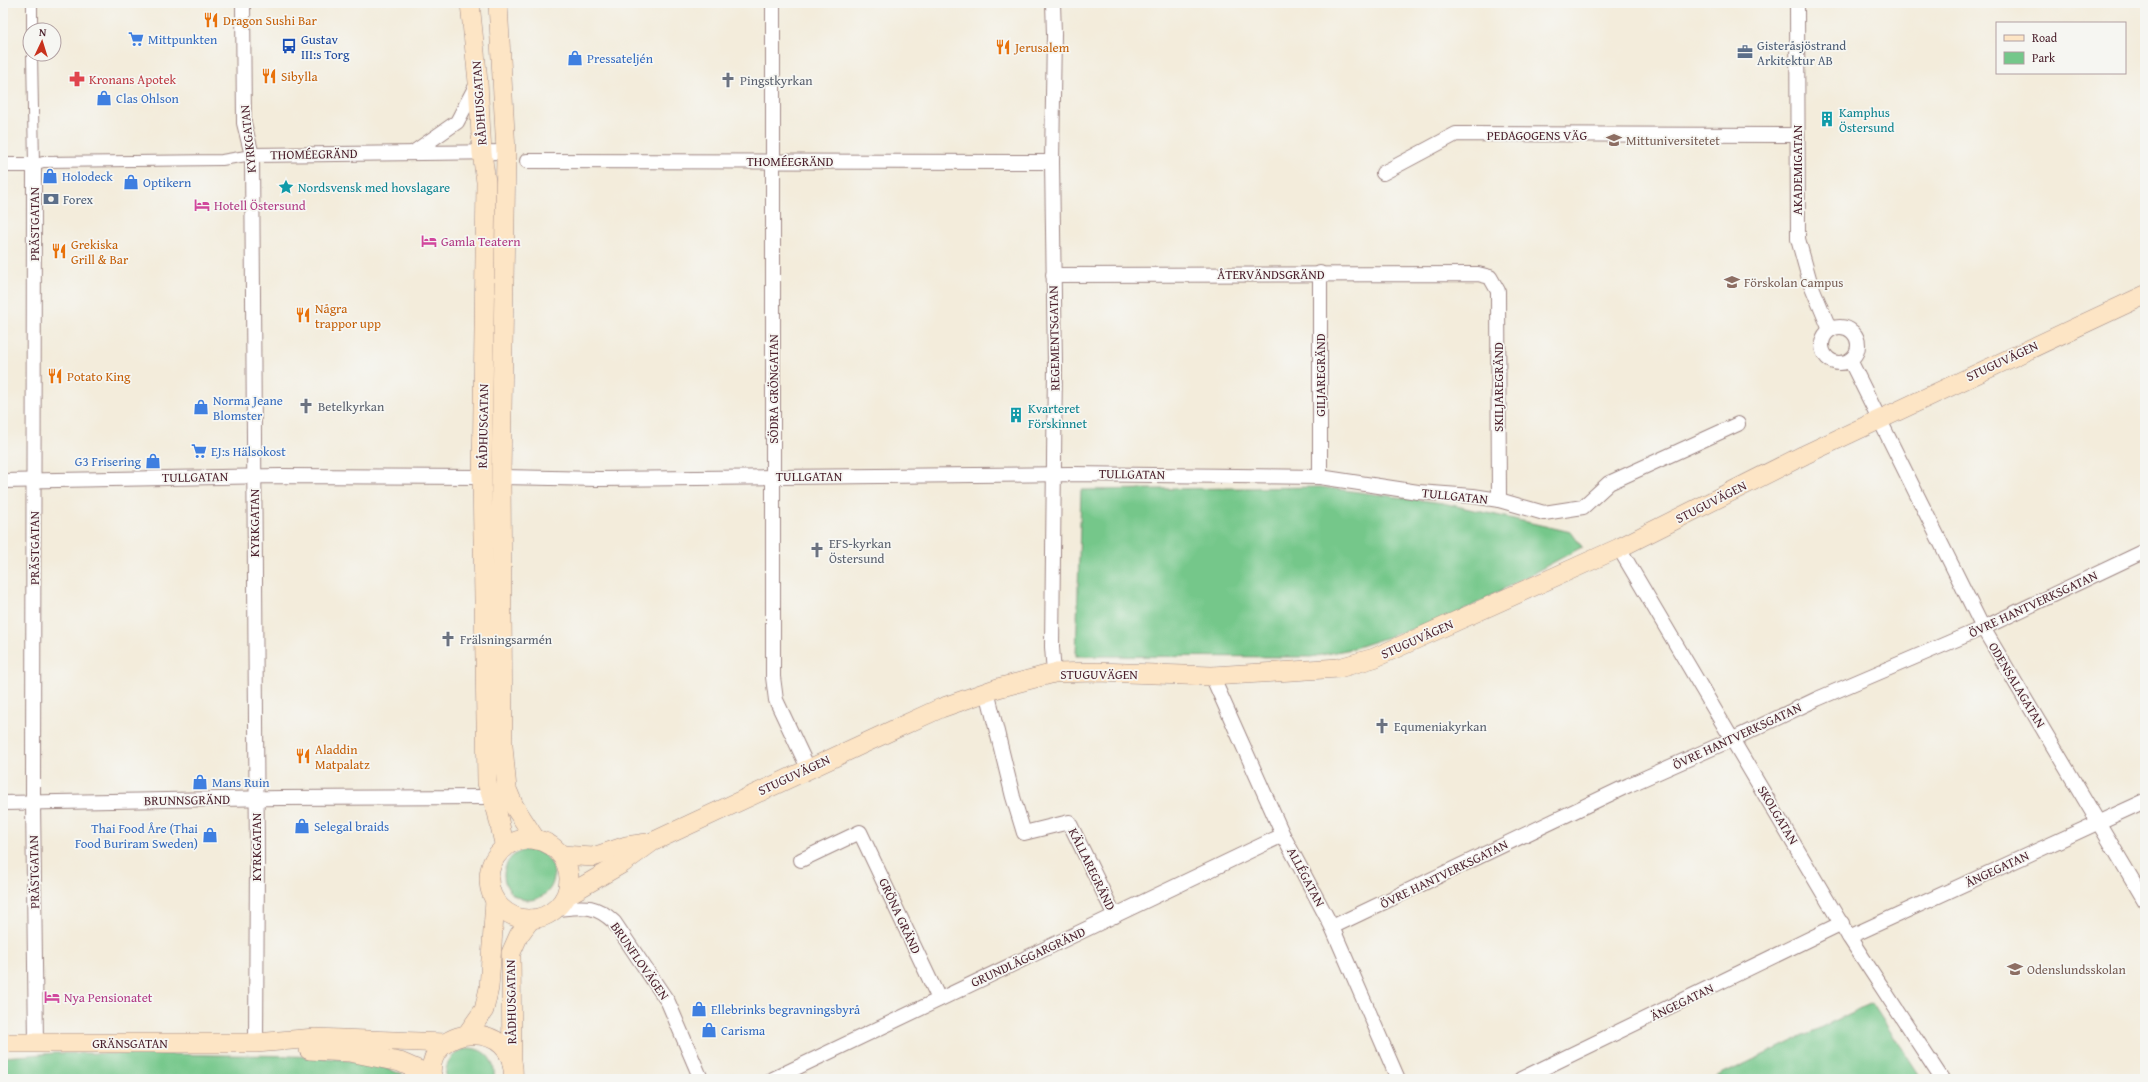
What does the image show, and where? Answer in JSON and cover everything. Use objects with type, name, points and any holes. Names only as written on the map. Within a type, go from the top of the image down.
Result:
[{"type":"main road","name":"RÅDHUSGATAN","points":[[470,3],[478,82],[482,153],[486,182],[482,477],[487,783],[497,812],[505,848]]},
{"type":"main road","name":"RÅDHUSGATAN","points":[[498,3],[506,152],[501,477],[502,696],[505,778],[514,806],[536,840]]},
{"type":"main road","name":"STUGUVÄGEN","points":[[561,903],[623,864],[652,842],[808,768],[941,708],[987,692],[1054,674],[1098,672],[1212,676],[1339,668],[1374,658],[1619,548],[1879,419],[2145,295]]},
{"type":"main road","points":[[525,839],[536,840],[546,843],[562,855],[569,875],[561,903],[544,917],[531,920],[517,918],[505,911],[496,901],[491,890],[489,878],[494,861],[505,848],[525,839]]},
{"type":"main road","name":"STUGUVÄGEN","points":[[562,855],[593,857],[626,846],[652,842]]},
{"type":"main road","name":"RÅDHUSGATAN","points":[[467,1034],[484,1010],[489,988],[496,901]]},
{"type":"main road","name":"RÅDHUSGATAN","points":[[512,1072],[511,953],[519,935],[531,920]]},
{"type":"main road","points":[[432,1077],[436,1058],[446,1043],[467,1034],[479,1034],[495,1041],[508,1054],[512,1072]]},
{"type":"main road","name":"GRÄNSGATAN","points":[[3,1043],[256,1043],[315,1038],[446,1043]]},
{"type":"main road","name":"GRÄNSGATAN","points":[[256,1043],[349,1052],[400,1062],[432,1077]]},
{"type":"street","points":[[32,3],[32,22]]},
{"type":"street","name":"KYRKGATAN","points":[[242,3],[244,123],[252,155],[256,1043]]},
{"type":"street","name":"SÖDRA GRÖNGATAN","points":[[773,3],[773,677],[776,700],[808,768]]},
{"type":"street","name":"REGEMENTSGATAN","points":[[1053,3],[1052,162],[1054,474],[1052,647],[1054,674]]},
{"type":"street","name":"AKADEMIGATAN","points":[[1797,3],[1798,240],[1810,282],[1830,330]]},
{"type":"street","name":"PRÄSTGATAN","points":[[32,62],[34,165],[33,803],[36,1043]]},
{"type":"street","points":[[414,152],[457,122],[478,82]]},
{"type":"street","name":"PEDAGOGENS VÄG","points":[[1383,173],[1456,134],[1797,135]]},
{"type":"street","name":"THOMÉEGRÄND","points":[[3,165],[34,165],[43,162],[222,160],[252,155],[506,152]]},
{"type":"street","name":"THOMÉEGRÄND","points":[[527,161],[1052,162]]},
{"type":"street","name":"GILJAREGRÄND","points":[[1320,274],[1320,477]]},
{"type":"street","name":"ÅTERVÄNDSGRÄND","points":[[1053,275],[1478,274],[1490,277]]},
{"type":"street","name":"SKILJAREGRÄND","points":[[1490,277],[1498,291],[1499,500]]},
{"type":"street","points":[[1841,327],[1852,331],[1858,346],[1857,352],[1850,360],[1838,363],[1827,357],[1824,352],[1823,340],[1830,330],[1841,327]]},
{"type":"street","name":"ODENSALAGATAN","points":[[1850,360],[1983,628],[2145,901]]},
{"type":"street","name":"TULLGATAN","points":[[501,477],[600,479],[1054,474],[1320,477],[1418,492],[1473,496],[1499,500],[1544,513],[1583,507],[1609,484],[1738,424]]},
{"type":"street","name":"TULLGATAN","points":[[3,481],[254,477],[482,477]]},
{"type":"street","name":"SKOLGATAN","points":[[1619,548],[1849,937],[1942,1079]]},
{"type":"street","name":"ÖVRE HANTVERKSGATAN","points":[[1332,927],[1629,785],[1733,739],[1817,699],[1983,628],[2145,551]]},
{"type":"street","name":"ALLÉGATAN","points":[[1212,676],[1283,835],[1332,927],[1398,1079]]},
{"type":"street","name":"KÄLLAREGRÄND","points":[[987,692],[1024,833],[1069,822],[1115,916]]},
{"type":"street","name":"BRUNNSGRÄND","points":[[3,803],[491,797]]},
{"type":"street","name":"ÄNGEGATAN","points":[[1849,937],[2145,801]]},
{"type":"street","name":"GRÖNA GRÄND","points":[[802,860],[860,832],[939,999]]},
{"type":"street","name":"GRUNDLÄGGARGRÄND","points":[[773,1079],[1283,835]]},
{"type":"street","name":"BRUNFLOVÄGEN","points":[[561,903],[589,907],[603,912],[614,922],[668,1002],[701,1079]]},
{"type":"street","name":"ÄNGEGATAN","points":[[1521,1079],[1842,923]]},
{"type":"green space","points":[[1320,487],[1443,503],[1571,532],[1582,547],[1453,616],[1351,649],[1311,657],[1076,656],[1081,490]]},
{"type":"green space","points":[[529,850],[539,852],[547,857],[552,865],[554,875],[552,885],[547,893],[539,898],[529,900],[519,898],[511,893],[506,885],[504,875],[506,865],[511,857],[519,852]]},
{"type":"green space","points":[[1872,1003],[1921,1079],[1713,1079]]},
{"type":"green space","points":[[467,1048],[479,1050],[488,1056],[493,1066],[494,1079],[446,1079],[446,1068],[450,1059],[457,1053]]},
{"type":"green space","points":[[56,1053],[316,1057],[369,1064],[392,1070],[410,1079],[3,1079],[3,1057]]},
{"type":"place","name":"Dragon Sushi Bar","points":[[211,20]]},
{"type":"place","name":"Mittpunkten","points":[[136,39]]},
{"type":"place","name":"Gustav III:s Torg","points":[[289,46]]},
{"type":"place","name":"Jerusalem","points":[[1003,47]]},
{"type":"place","name":"Gisteråsjöstrand Arkitektur AB","points":[[1745,52]]},
{"type":"place","name":"Pressateljén","points":[[575,58]]},
{"type":"place","name":"Sibylla","points":[[269,76]]},
{"type":"place","name":"Kronans Apotek","points":[[77,79]]},
{"type":"place","name":"Pingstkyrkan","points":[[728,80]]},
{"type":"place","name":"Clas Ohlson","points":[[104,98]]},
{"type":"place","name":"Kamphus Östersund","points":[[1827,119]]},
{"type":"place","name":"Mittuniversitetet","points":[[1614,140]]},
{"type":"place","name":"Holodeck","points":[[50,176]]},
{"type":"place","name":"Optikern","points":[[131,182]]},
{"type":"place","name":"Nordsvensk med hovslagare","points":[[286,187]]},
{"type":"place","name":"Forex","points":[[51,199]]},
{"type":"place","name":"Hotell Östersund","points":[[202,205]]},
{"type":"place","name":"Gamla Teatern","points":[[429,241]]},
{"type":"place","name":"Grekiska Grill & Bar","points":[[59,251]]},
{"type":"place","name":"Förskolan Campus","points":[[1732,282]]},
{"type":"place","name":"Några trappor upp","points":[[303,315]]},
{"type":"place","name":"Potato King","points":[[55,376]]},
{"type":"place","name":"Betelkyrkan","points":[[306,406]]},
{"type":"place","name":"Norma Jeane Blomster","points":[[201,407]]},
{"type":"place","name":"Kvarteret Förskinnet","points":[[1016,415]]},
{"type":"place","name":"EJ:s Hälsokost","points":[[199,451]]},
{"type":"place","name":"G3 Frisering","points":[[153,461]]},
{"type":"place","name":"EFS-kyrkan Östersund","points":[[817,550]]},
{"type":"place","name":"Frälsningsarmén","points":[[448,639]]},
{"type":"place","name":"Equmeniakyrkan","points":[[1382,726]]},
{"type":"place","name":"Aladdin Matpalatz","points":[[303,756]]},
{"type":"place","name":"Mans Ruin","points":[[200,782]]},
{"type":"place","name":"Selegal braids","points":[[302,826]]},
{"type":"place","name":"Thai Food Åre (Thai Food Buriram Sweden)","points":[[210,835]]},
{"type":"place","name":"Odenslundsskolan","points":[[2015,969]]},
{"type":"place","name":"Nya Pensionatet","points":[[52,997]]},
{"type":"place","name":"Ellebrinks begravningsbyrå","points":[[699,1009]]},
{"type":"place","name":"Carisma","points":[[709,1030]]}]
